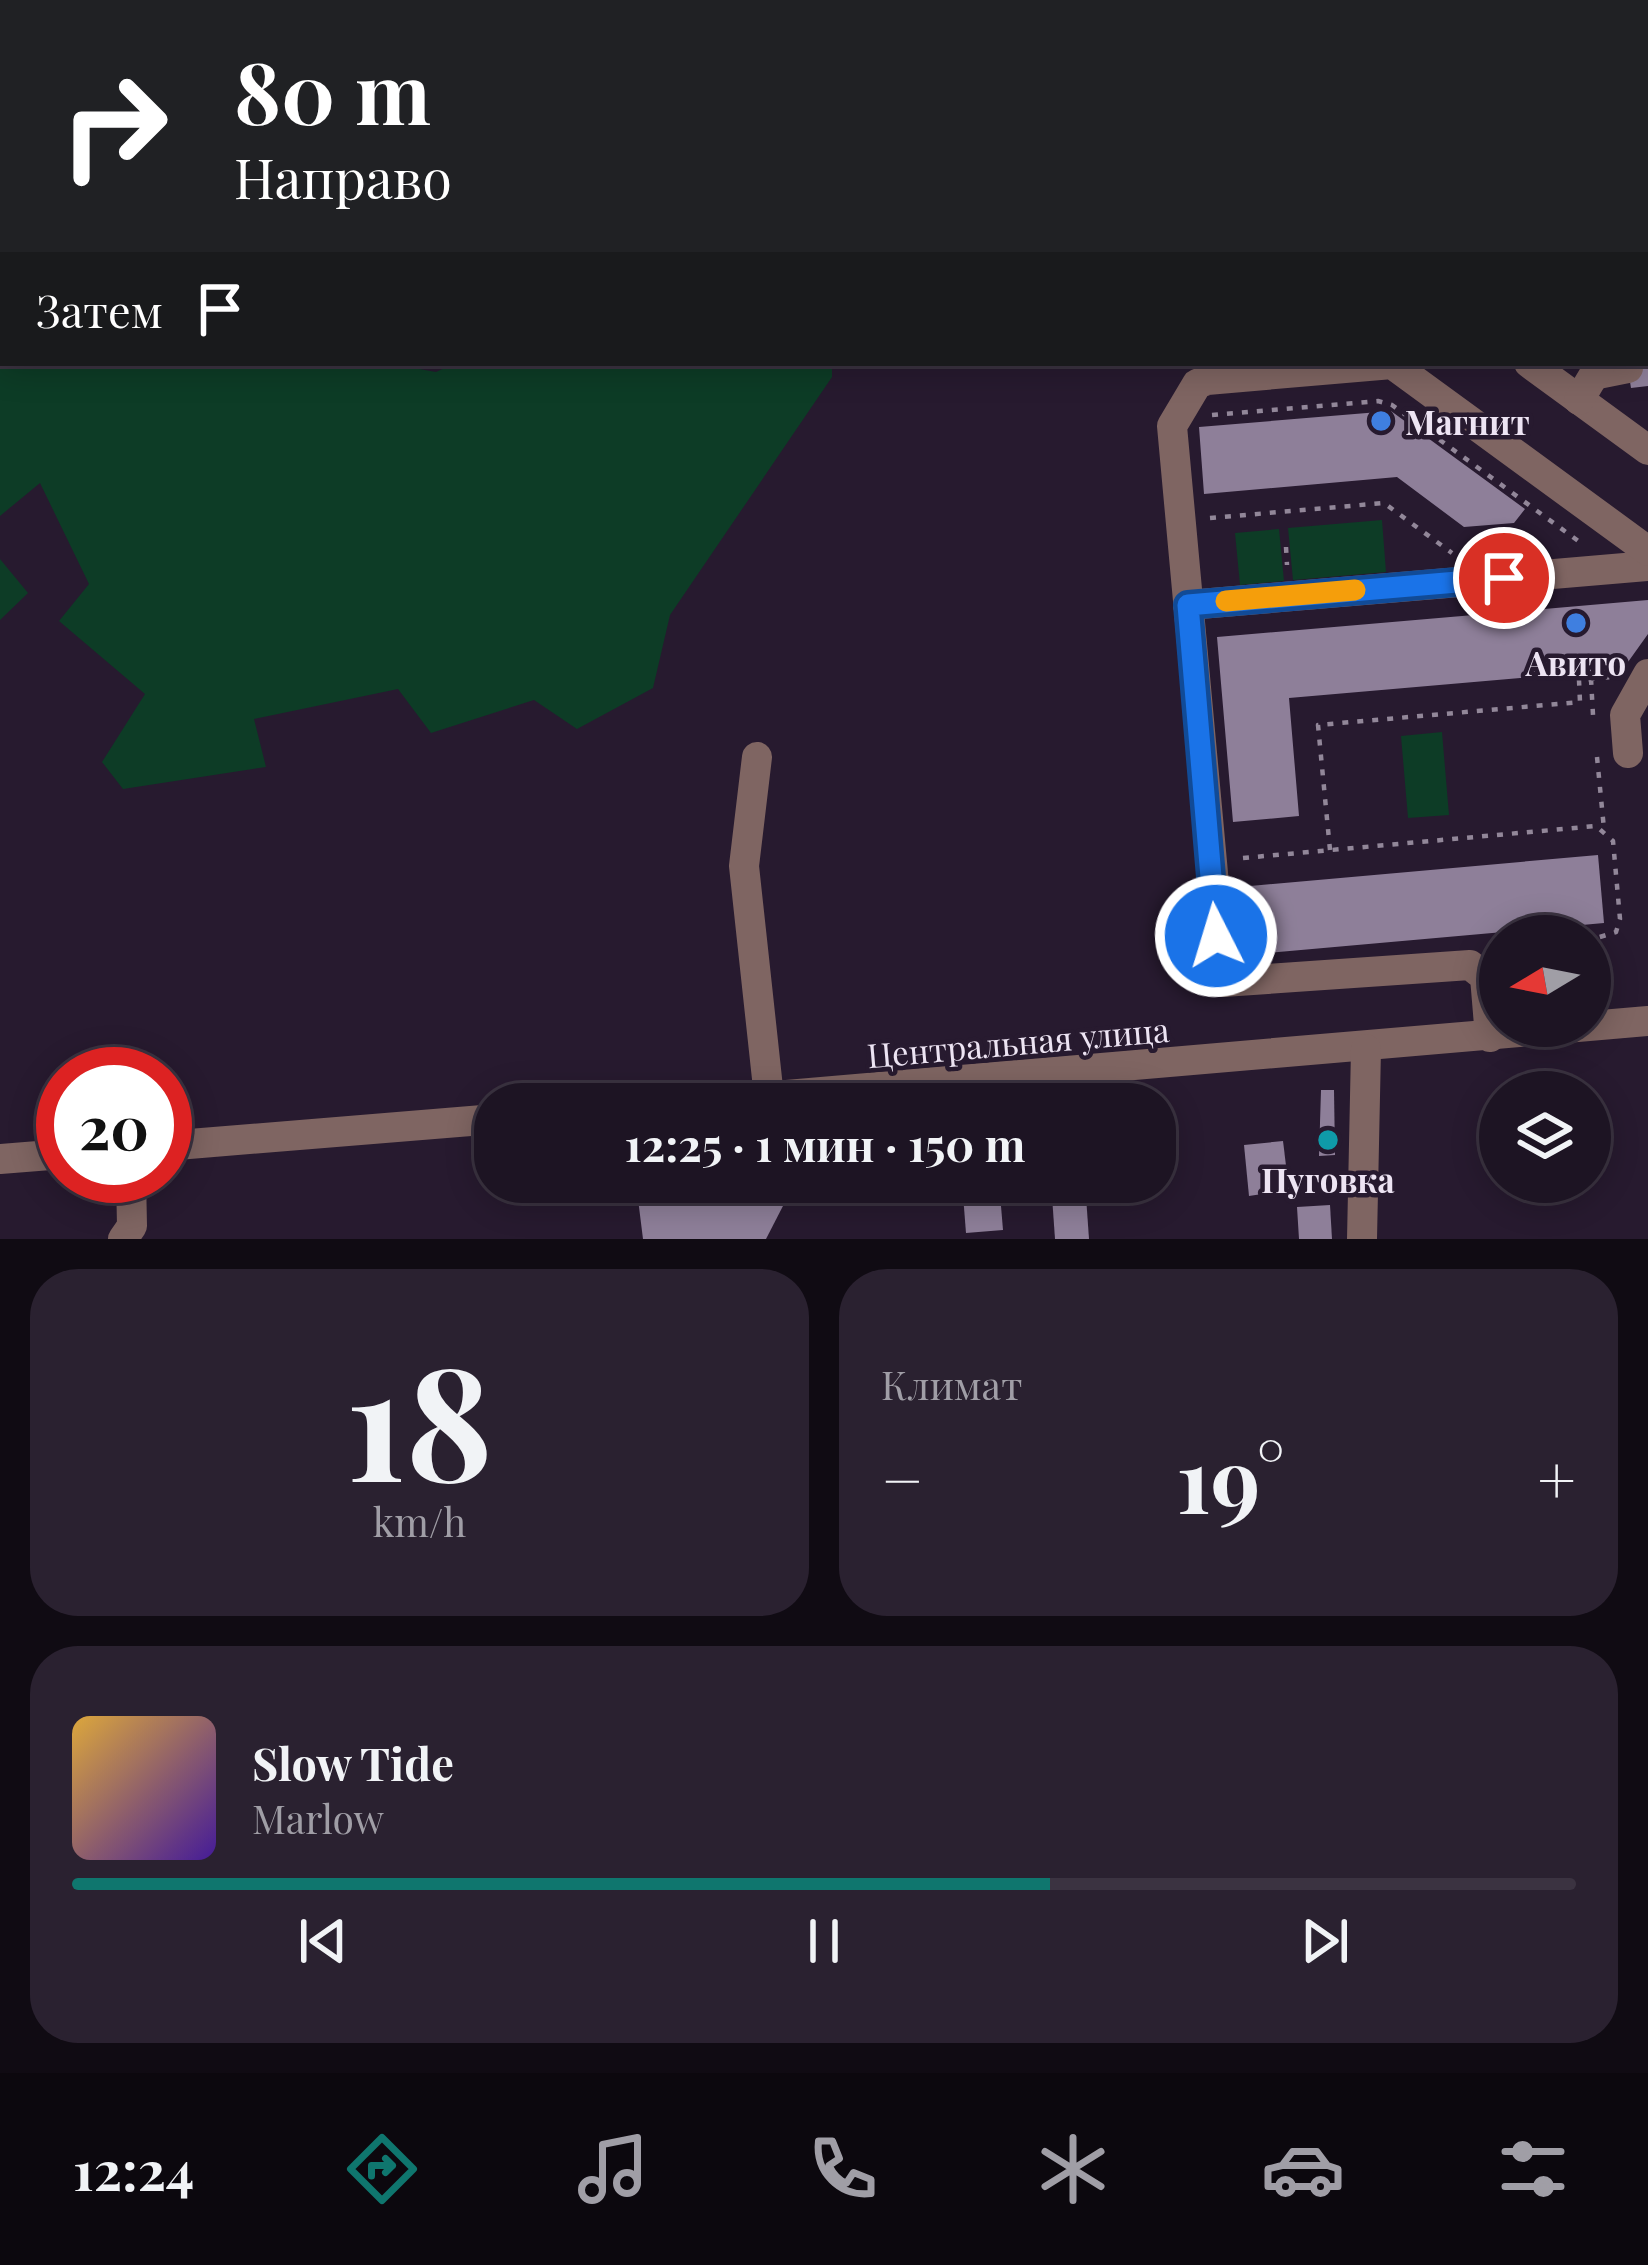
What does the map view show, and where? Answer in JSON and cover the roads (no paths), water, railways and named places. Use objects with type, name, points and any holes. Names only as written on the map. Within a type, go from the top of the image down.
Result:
[{"type":"street","points":[[1372,366],[1197,384],[1172,426],[1223,982],[1470,964],[1479,972]]},
{"type":"street","points":[[1395,366],[1648,550]]},
{"type":"street","points":[[1533,366],[1648,450]]},
{"type":"street","points":[[1579,400],[1609,368]]},
{"type":"street","points":[[1188,605],[1648,566]]},
{"type":"street","points":[[1628,753],[1625,715],[1636,675]]},
{"type":"street","points":[[757,758],[744,866],[768,1083]]},
{"type":"street","name":"Центральная улица","points":[[1611,1025],[1648,1022]]},
{"type":"street","name":"Центральная улица","points":[[982,1083],[1479,1037]]},
{"type":"street","points":[[1362,1239],[1366,1049]]},
{"type":"street","points":[[192,1144],[474,1121]]},
{"type":"street","points":[[0,1159],[36,1156]]},
{"type":"street","points":[[123,1239],[132,1226],[132,1203]]},
{"type":"place","name":"Магнит","points":[[1381,421]]},
{"type":"place","name":"Авито","points":[[1576,623]]},
{"type":"place","name":"Пуговка","points":[[1328,1140]]}]
